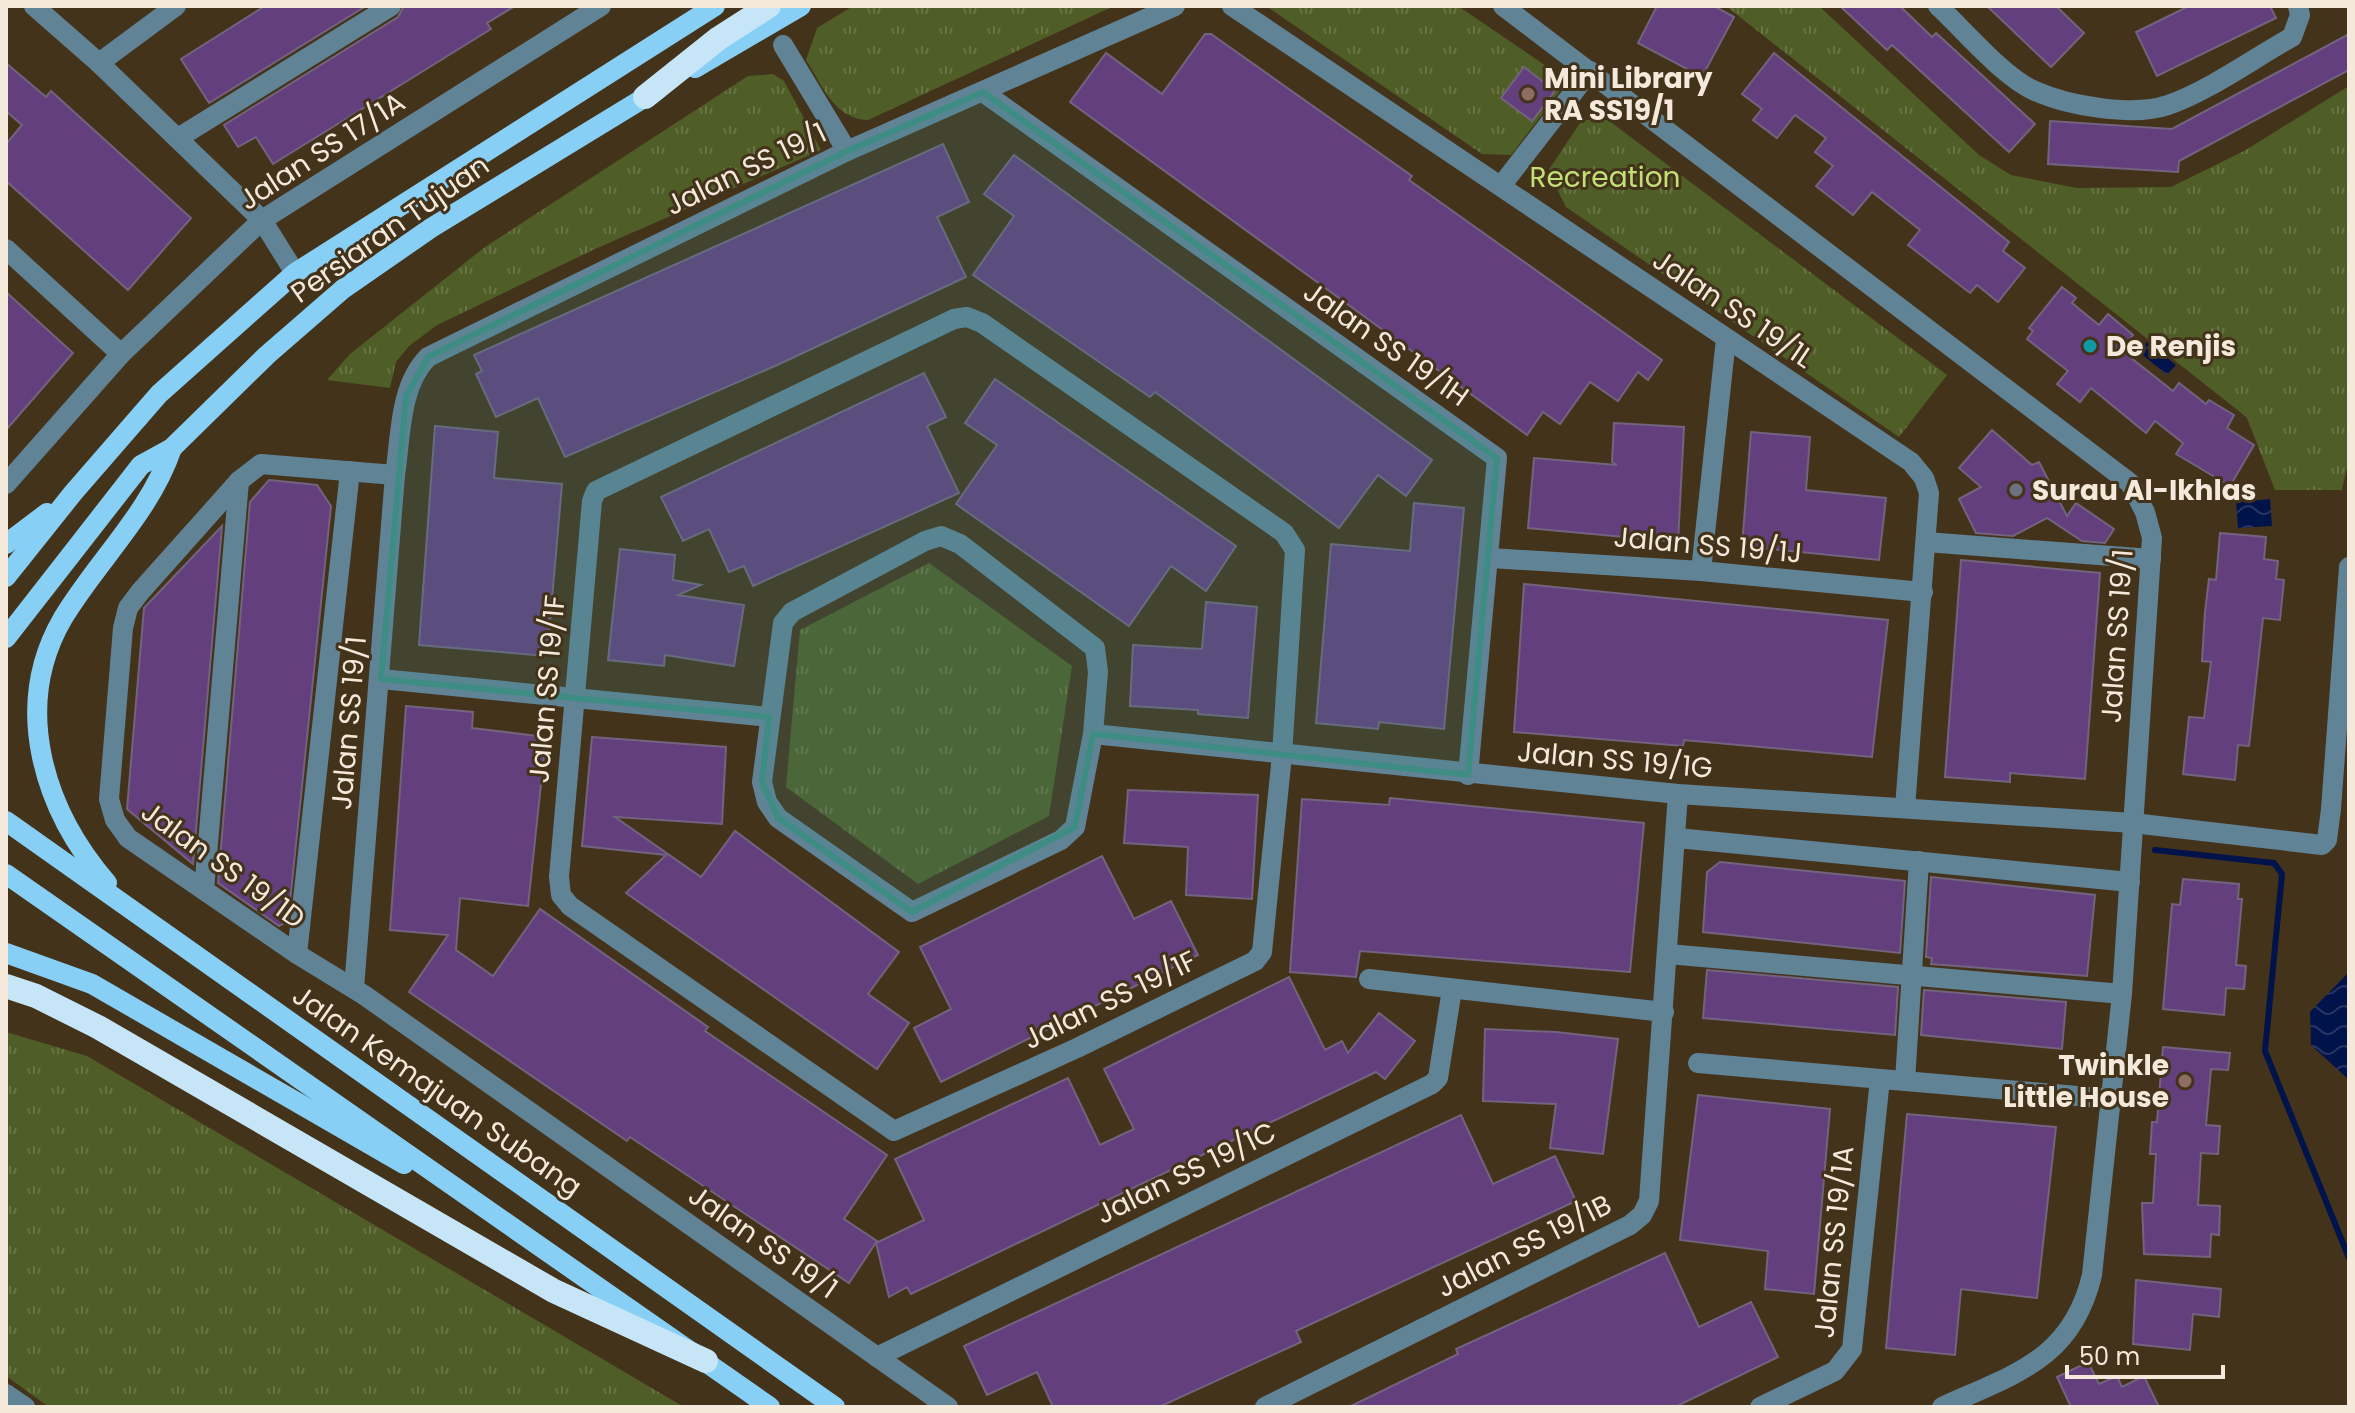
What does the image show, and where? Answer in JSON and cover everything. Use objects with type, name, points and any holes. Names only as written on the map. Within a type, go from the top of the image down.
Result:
[{"type":"highway","points":[[645,97],[719,38],[769,6]]},
{"type":"highway","points":[[6,986],[36,996],[98,1027],[554,1291],[706,1361]]},
{"type":"main road","name":"Persiaran Tujuan","points":[[6,577],[73,493],[159,394],[295,273],[715,6]]},
{"type":"main road","name":"Persiaran Tujuan","points":[[6,638],[141,465],[172,448],[267,355],[343,289],[431,228],[801,6]]},
{"type":"main road","points":[[125,904],[75,840],[47,784],[35,728],[40,675],[47,651],[64,617],[161,481],[172,448]]},
{"type":"main road","points":[[6,544],[73,493]]},
{"type":"main road","name":"Jalan Kemajuan Subang","points":[[6,821],[835,1407]]},
{"type":"main road","points":[[6,874],[527,1234],[770,1407]]},
{"type":"main road","points":[[6,953],[92,984],[527,1234]]},
{"type":"street","points":[[34,6],[99,63],[262,220],[295,273]]},
{"type":"street","points":[[99,63],[176,6]]},
{"type":"street","points":[[178,138],[391,6]]},
{"type":"street","name":"Jalan SS 17/1A","points":[[6,484],[121,354],[262,220],[601,6]]},
{"type":"street","points":[[983,92],[1175,6]]},
{"type":"street","name":"Jalan SS 19/1L","points":[[1232,6],[1911,462],[1924,478],[1929,493],[1905,808]]},
{"type":"street","name":"Jalan SS 19/1","points":[[1503,6],[2130,483],[2145,512],[2152,538],[2151,559],[2122,994],[2087,1300],[2071,1331],[2045,1356],[1942,1407]]},
{"type":"street","points":[[1938,6],[2008,72],[2034,91],[2094,106],[2148,111],[2172,104],[2292,37],[2300,15],[2298,6]]},
{"type":"street","points":[[783,45],[847,151]]},
{"type":"street","points":[[1501,186],[1590,71]]},
{"type":"street","name":"Jalan SS 19/1","points":[[948,1407],[354,988],[395,475],[406,396],[419,366],[428,357],[847,151],[983,92]]},
{"type":"street","name":"Jalan SS 19/1H","points":[[983,92],[1497,458],[1468,775]]},
{"type":"street","points":[[6,249],[121,354]]},
{"type":"street","name":"Jalan SS 19/1F","points":[[967,317],[982,323],[1284,533],[1295,550],[1282,755],[1262,952],[1255,961],[1077,1048],[894,1131],[570,906],[561,895],[559,877],[592,501],[596,491],[911,340],[967,317]]},
{"type":"street","points":[[1701,571],[1726,339]]},
{"type":"street","name":"Jalan SS 19/1D","points":[[354,988],[297,954],[128,838],[109,799],[123,628],[128,608],[140,592],[239,481],[261,464],[395,475]]},
{"type":"street","points":[[297,954],[350,471]]},
{"type":"street","points":[[204,890],[239,481]]},
{"type":"street","points":[[941,536],[960,544],[1095,648],[1098,672],[1093,734],[1075,827],[1061,840],[912,912],[778,818],[767,802],[762,782],[778,639],[783,623],[792,612],[925,541],[941,536]]},
{"type":"street","points":[[1926,542],[2151,559]]},
{"type":"street","name":"Jalan SS 19/1J","points":[[1490,558],[1701,571],[1923,592]]},
{"type":"street","name":"Jalan SS 19/1G","points":[[1093,734],[1468,775],[1678,794],[2133,823],[2298,844],[2325,843],[2331,809],[2349,567]]},
{"type":"street","points":[[381,679],[769,717]]},
{"type":"street","name":"Jalan SS 19/1B","points":[[1265,1407],[1630,1225],[1642,1215],[1649,1201],[1678,794]]},
{"type":"street","points":[[1677,838],[2130,882]]},
{"type":"street","points":[[1905,1081],[1919,861]]},
{"type":"street","points":[[1668,954],[2122,994]]},
{"type":"street","points":[[1369,979],[1664,1012]]},
{"type":"street","name":"Jalan SS 19/1C","points":[[877,1357],[1432,1084],[1438,1078],[1452,989]]},
{"type":"street","points":[[1698,1063],[2111,1099]]},
{"type":"street","name":"Jalan SS 19/1A","points":[[1760,1407],[1835,1371],[1852,1349],[1880,1079]]},
{"type":"street","points":[[6,1394],[25,1407]]},
{"type":"highlighted area","points":[[983,92],[1497,458],[1468,775],[1093,734],[1075,827],[912,912],[778,818],[762,782],[769,717],[381,679],[406,396],[428,357],[847,151]]},
{"type":"green space","points":[[853,6],[1114,6],[868,120],[846,114],[838,107],[806,60],[817,28]]},
{"type":"green space","name":"Recreation","points":[[1266,6],[1458,6],[1549,68],[1562,88],[1511,155],[1482,154]]},
{"type":"green space","points":[[1726,6],[1819,6],[1979,155],[2011,175],[2077,188],[2171,187],[2244,151],[2349,86],[2349,458],[2342,490],[2275,490],[2247,418]]},
{"type":"green space","points":[[773,74],[784,81],[821,150],[595,249],[437,325],[409,346],[396,362],[390,388],[327,380],[350,354],[485,247],[748,76]]},
{"type":"green space","name":"Recreation","points":[[1582,120],[1608,120],[1947,375],[1899,437],[1566,207],[1548,171]]},
{"type":"green space","points":[[929,563],[1072,666],[1049,816],[918,884],[786,787],[800,630]]},
{"type":"green space","points":[[6,1032],[87,1056],[684,1407],[49,1407],[6,1376]]},
{"type":"water","points":[[2147,342],[2176,365],[2167,375],[2139,352]]},
{"type":"water","points":[[2270,499],[2272,526],[2238,528],[2236,502]]},
{"type":"water","points":[[2349,972],[2349,1080],[2311,1045],[2310,1012]]},
{"type":"building","points":[[265,6],[366,6],[209,103],[181,59]]},
{"type":"building","points":[[404,6],[515,6],[487,23],[491,29],[273,164],[256,137],[238,147],[224,125],[398,17]]},
{"type":"building","points":[[1657,6],[1714,6],[1734,17],[1702,77],[1638,43]]},
{"type":"building","points":[[1840,6],[1900,6],[1932,37],[1936,33],[2035,124],[2009,152],[1892,45],[1887,50]]},
{"type":"building","points":[[1987,6],[2056,6],[2084,33],[2051,67]]},
{"type":"building","points":[[2189,6],[2270,6],[2276,18],[2157,76],[2136,32]]},
{"type":"building","points":[[1205,34],[1211,34],[1412,176],[1409,180],[1662,360],[1648,380],[1638,372],[1618,401],[1590,382],[1560,424],[1543,412],[1527,435],[1070,102],[1106,53],[1162,94]]},
{"type":"building","points":[[2349,34],[2349,70],[2179,161],[2178,172],[2048,164],[2050,121],[2172,129]]},
{"type":"building","points":[[1774,53],[2009,242],[2003,251],[2025,268],[1998,302],[1977,285],[1970,293],[1908,245],[1920,230],[1872,192],[1853,215],[1816,186],[1833,166],[1815,152],[1826,138],[1795,115],[1777,138],[1753,120],[1762,109],[1742,94]]},
{"type":"building","points":[[6,63],[46,97],[51,91],[191,218],[128,290],[6,181],[6,144],[22,125],[6,111]]},
{"type":"building","name":"Mini Library RA SS19/1","points":[[1524,67],[1555,91],[1532,121],[1501,98]]},
{"type":"building","points":[[943,144],[969,202],[937,217],[966,277],[775,366],[565,457],[538,398],[496,417],[476,374],[482,371],[474,355]]},
{"type":"building","points":[[1014,155],[1432,460],[1406,496],[1378,475],[1339,528],[1155,392],[1150,397],[973,275],[1014,216],[984,194]]},
{"type":"building","points":[[2062,287],[2076,298],[2072,303],[2099,325],[2108,314],[2133,335],[2121,350],[2173,391],[2179,383],[2206,404],[2209,400],[2234,415],[2227,428],[2254,445],[2230,486],[2176,454],[2183,443],[2155,421],[2146,433],[2091,388],[2080,402],[2057,384],[2068,371],[2027,339],[2033,331],[2029,328]]},
{"type":"building","points":[[6,292],[73,353],[6,430]]},
{"type":"building","points":[[924,373],[946,417],[927,426],[959,493],[753,586],[744,566],[729,572],[709,529],[683,541],[661,497]]},
{"type":"building","points":[[995,379],[1236,546],[1206,591],[1171,566],[1129,626],[956,504],[997,445],[965,423]]},
{"type":"building","points":[[1614,423],[1684,427],[1678,542],[1528,528],[1534,458],[1617,465],[1612,462]]},
{"type":"building","points":[[435,426],[498,432],[494,478],[562,484],[547,656],[419,645]]},
{"type":"building","points":[[1992,430],[2032,465],[2039,462],[2067,516],[2076,503],[2114,529],[2105,543],[2082,541],[2047,518],[2013,536],[1976,533],[1959,499],[1981,487],[1959,468]]},
{"type":"building","points":[[1751,432],[1810,437],[1806,490],[1886,498],[1879,560],[1742,546]]},
{"type":"building","points":[[269,480],[317,485],[331,506],[288,921],[279,926],[218,883],[250,502]]},
{"type":"building","points":[[1414,503],[1464,508],[1444,729],[1379,722],[1378,729],[1316,723],[1331,544],[1410,551]]},
{"type":"building","points":[[222,526],[193,864],[127,809],[144,608]]},
{"type":"building","points":[[2220,533],[2266,537],[2264,559],[2278,561],[2276,579],[2284,580],[2280,620],[2263,618],[2249,746],[2238,745],[2235,780],[2183,774],[2189,717],[2204,718],[2211,662],[2202,661],[2205,612],[2209,579],[2216,580]]},
{"type":"building","points":[[620,549],[675,555],[673,580],[701,585],[678,595],[744,605],[734,666],[665,655],[664,666],[608,660]]},
{"type":"building","points":[[1961,560],[2100,573],[2085,779],[2010,773],[2010,782],[1945,777]]},
{"type":"building","points":[[1524,584],[1888,620],[1872,757],[1684,740],[1683,746],[1514,732]]},
{"type":"building","points":[[1206,602],[1257,607],[1248,718],[1198,714],[1198,710],[1130,706],[1133,645],[1202,649]]},
{"type":"building","points":[[406,706],[473,712],[472,728],[546,737],[528,906],[460,898],[456,950],[493,976],[540,909],[708,1027],[705,1031],[887,1155],[844,1219],[877,1241],[849,1283],[630,1137],[627,1141],[409,992],[448,935],[390,930]]},
{"type":"building","points":[[592,737],[726,747],[722,824],[615,817],[701,877],[735,831],[899,952],[868,994],[909,1023],[877,1069],[626,893],[666,855],[582,846]]},
{"type":"building","points":[[1128,790],[1258,795],[1252,899],[1186,895],[1188,847],[1124,843]]},
{"type":"building","points":[[1390,798],[1644,823],[1630,972],[1360,951],[1356,977],[1290,972],[1302,799],[1389,805]]},
{"type":"building","points":[[1102,856],[1134,919],[1171,901],[1198,955],[941,1082],[914,1028],[951,1009],[920,947]]},
{"type":"building","points":[[1720,862],[1905,881],[1900,953],[1703,932],[1707,872]]},
{"type":"building","points":[[1931,877],[2095,895],[2087,976],[1931,964],[1932,958],[1926,957]]},
{"type":"building","points":[[2183,879],[2239,884],[2238,899],[2242,899],[2236,965],[2246,966],[2244,989],[2226,988],[2224,1015],[2163,1009],[2172,904],[2180,905]]},
{"type":"building","points":[[1707,970],[1898,987],[1895,1035],[1703,1018]]},
{"type":"building","points":[[1289,977],[1325,1050],[1342,1041],[1348,1053],[1379,1013],[1415,1041],[1385,1079],[1376,1072],[911,1294],[907,1287],[889,1297],[876,1243],[924,1220],[895,1159],[1068,1078],[1100,1145],[1134,1129],[1104,1069]]},
{"type":"building","points":[[1924,990],[2066,1002],[2062,1049],[1921,1035]]},
{"type":"building","points":[[1485,1029],[1618,1039],[1603,1154],[1550,1148],[1556,1104],[1483,1101]]},
{"type":"building","points":[[2163,1047],[2230,1053],[2228,1070],[2211,1069],[2206,1125],[2220,1126],[2218,1154],[2201,1153],[2198,1205],[2220,1206],[2219,1235],[2211,1234],[2210,1257],[2144,1254],[2142,1203],[2153,1203],[2156,1154],[2150,1154],[2152,1122],[2157,1122]]},
{"type":"building","points":[[1698,1095],[1830,1109],[1814,1294],[1765,1289],[1768,1251],[1680,1240]]},
{"type":"building","points":[[1907,1114],[2056,1127],[2037,1298],[1961,1289],[1955,1355],[1886,1348]]},
{"type":"building","points":[[1461,1115],[1493,1184],[1555,1156],[1576,1201],[1296,1331],[1301,1342],[1159,1407],[1053,1407],[1037,1372],[987,1395],[964,1346]]},
{"type":"building","points":[[1665,1253],[1699,1327],[1751,1302],[1778,1357],[1675,1407],[1349,1407],[1458,1354],[1456,1349]]},
{"type":"building","points":[[2136,1280],[2221,1289],[2219,1317],[2193,1314],[2190,1350],[2133,1344]]},
{"type":"building","points":[[2088,1362],[2099,1384],[2117,1376],[2122,1387],[2144,1376],[2159,1407],[2071,1407],[2057,1377]]},
{"type":"waterway","points":[[2155,850],[2274,863],[2282,874],[2265,1051],[2349,1258]]},
{"type":"place","name":"Mini Library RA SS19/1","points":[[1528,94]]},
{"type":"place","name":"De Renjis","points":[[2090,346]]},
{"type":"place","name":"Surau Al-Ikhlas","points":[[2016,490]]},
{"type":"place","name":"Twinkle Little House","points":[[2185,1081]]}]
